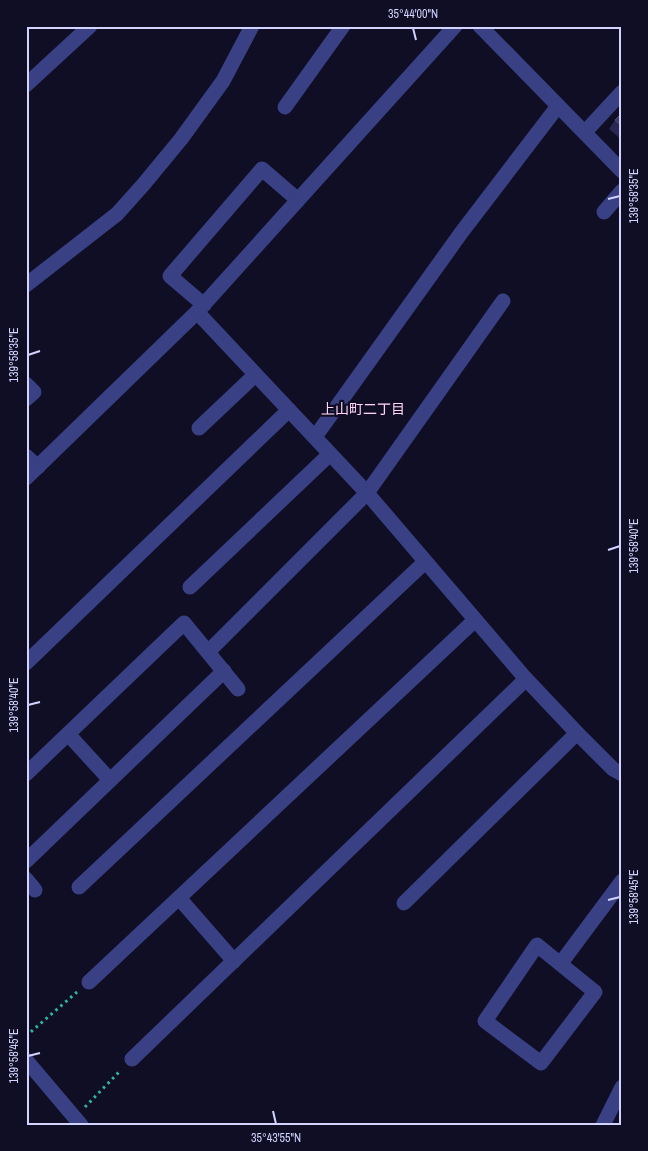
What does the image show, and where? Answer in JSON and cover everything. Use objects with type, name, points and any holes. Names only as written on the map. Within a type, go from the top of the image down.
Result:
[{"type":"street","points":[[26,85],[90,26]]},
{"type":"street","points":[[26,285],[117,214],[143,185],[181,139],[223,81],[252,26]]},
{"type":"street","points":[[285,108],[343,26]]},
{"type":"street","points":[[26,478],[200,309],[455,26]]},
{"type":"street","points":[[480,26],[622,171]]},
{"type":"street","points":[[585,132],[622,92]]},
{"type":"street","points":[[315,437],[461,232],[558,106]]},
{"type":"street","points":[[298,200],[262,169],[170,276],[255,375],[367,493],[526,679],[613,769],[622,774]]},
{"type":"street","points":[[604,212],[622,191]]},
{"type":"street","points":[[208,652],[367,493],[503,301]]},
{"type":"street","points":[[199,428],[255,375]]},
{"type":"street","points":[[26,384],[34,392],[26,399]]},
{"type":"street","points":[[26,663],[289,410]]},
{"type":"street","points":[[190,588],[330,454]]},
{"type":"street","points":[[26,456],[38,467]]},
{"type":"street","points":[[79,887],[425,562]]},
{"type":"street","points":[[89,982],[474,620]]},
{"type":"street","points":[[26,774],[184,623],[238,689]]},
{"type":"street","points":[[26,861],[224,671]]},
{"type":"street","points":[[132,1059],[526,679]]},
{"type":"street","points":[[404,903],[577,733]]},
{"type":"street","points":[[68,734],[110,780]]},
{"type":"street","points":[[561,963],[622,881]]},
{"type":"street","points":[[179,898],[234,960]]},
{"type":"street","points":[[537,945],[561,963],[595,992],[541,1063],[485,1020],[537,945]]},
{"type":"street","points":[[26,1060],[78,1121]]},
{"type":"street","points":[[603,1125],[622,1087]]},
{"type":"path","points":[[26,1036],[89,982]]},
{"type":"path","points":[[78,1121],[132,1059]]},
{"type":"building","points":[[622,113],[622,126],[615,120]]},
{"type":"district","name":"上山町二丁目","points":[[363,409]]}]
